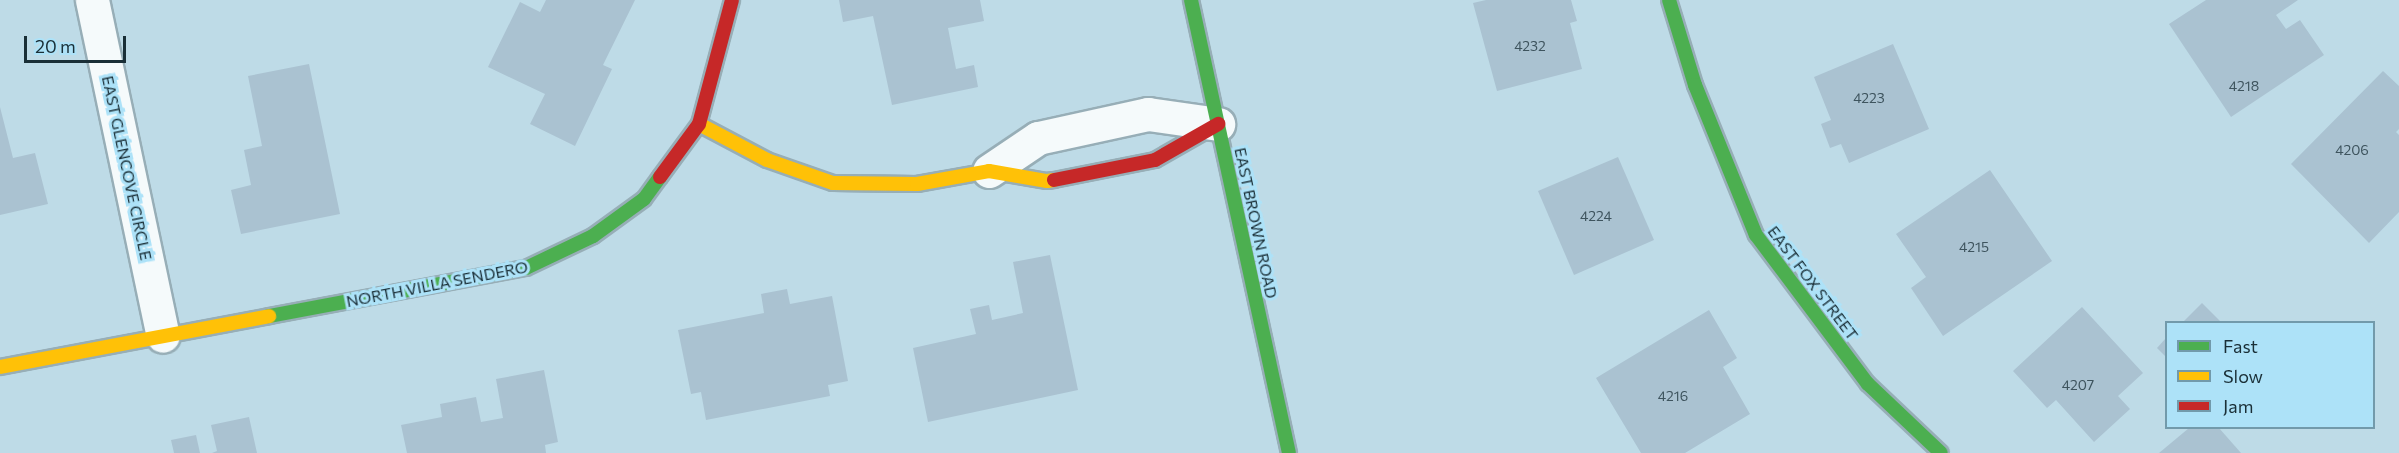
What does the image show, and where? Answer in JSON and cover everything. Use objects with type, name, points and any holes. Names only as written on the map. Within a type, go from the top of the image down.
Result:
[{"type":"street","name":"EAST GLENCOVE CIRCLE","points":[[92,0],[163,336]]},
{"type":"street","points":[[732,0],[699,124],[767,160],[832,183],[917,184],[989,171],[1047,181],[1155,160],[1218,124]]},
{"type":"street","name":"EAST BROWN ROAD","points":[[1191,0],[1289,453]]},
{"type":"street","name":"EAST FOX STREET","points":[[1669,0],[1695,85],[1756,235],[1868,384],[1941,453]]},
{"type":"street","points":[[989,171],[1038,138],[1148,114],[1218,124]]},
{"type":"street","name":"NORTH VILLA SENDERO","points":[[0,367],[526,268],[593,236],[644,199],[699,124]]},
{"type":"building","points":[[546,0],[635,0],[603,65],[612,69],[575,146],[530,124],[545,94],[488,67],[520,2],[540,12]]},
{"type":"building","points":[[839,0],[980,0],[984,21],[948,28],[956,69],[974,65],[978,87],[892,105],[873,16],[843,22]]},
{"type":"building","points":[[1486,0],[1571,0],[1577,21],[1570,23],[1582,69],[1497,91],[1473,3]]},
{"type":"building","points":[[2206,0],[2298,0],[2276,15],[2286,29],[2300,20],[2324,55],[2231,117],[2169,24]]},
{"type":"building","points":[[1893,44],[1929,129],[1849,163],[1841,144],[1830,148],[1821,124],[1831,120],[1814,77]]},
{"type":"building","points":[[309,64],[340,214],[241,234],[231,190],[251,185],[244,150],[262,146],[248,76]]},
{"type":"building","points":[[2383,71],[2399,86],[2399,129],[2396,132],[2399,135],[2399,212],[2369,243],[2291,164]]},
{"type":"building","points":[[0,107],[13,158],[35,153],[48,204],[0,215]]},
{"type":"building","points":[[1618,157],[1654,240],[1574,275],[1538,191]]},
{"type":"building","points":[[1990,170],[2052,261],[1943,336],[1911,288],[1926,277],[1896,234]]},
{"type":"building","points":[[1050,255],[1078,390],[928,422],[913,348],[976,334],[970,309],[989,305],[992,320],[1023,313],[1013,262]]},
{"type":"building","points":[[787,289],[790,304],[832,296],[848,381],[828,385],[830,396],[706,420],[701,392],[691,394],[678,330],[764,313],[761,294]]},
{"type":"building","points":[[2202,303],[2220,321],[2184,321]]},
{"type":"building","points":[[2082,307],[2143,373],[2118,396],[2130,409],[2094,442],[2056,400],[2047,408],[2013,371]]},
{"type":"building","points":[[1709,310],[1737,358],[1723,367],[1750,414],[1685,453],[1641,453],[1596,378]]},
{"type":"building","points":[[2165,339],[2165,356],[2157,348]]},
{"type":"building","points":[[544,370],[558,442],[545,445],[546,453],[407,453],[401,425],[442,417],[440,404],[476,397],[481,422],[503,418],[496,379]]},
{"type":"building","points":[[249,417],[257,453],[212,453],[217,451],[211,425]]},
{"type":"building","points":[[2188,429],[2220,429],[2241,453],[2159,453]]},
{"type":"building","points":[[196,435],[200,453],[174,453],[171,440]]},
{"type":"traffic: fast","points":[[1191,0],[1289,453]]},
{"type":"traffic: fast","points":[[1669,0],[1695,85],[1756,235],[1868,384],[1941,453]]},
{"type":"traffic: fast","points":[[269,316],[526,268],[593,236],[644,199],[660,177]]},
{"type":"traffic: slow","points":[[699,124],[767,160],[833,183],[917,184],[989,171],[1047,181],[1054,180]]},
{"type":"traffic: slow","points":[[0,367],[269,316]]},
{"type":"traffic: jam","points":[[660,177],[699,124],[732,0]]},
{"type":"traffic: jam","points":[[1054,180],[1155,160],[1218,124]]}]
